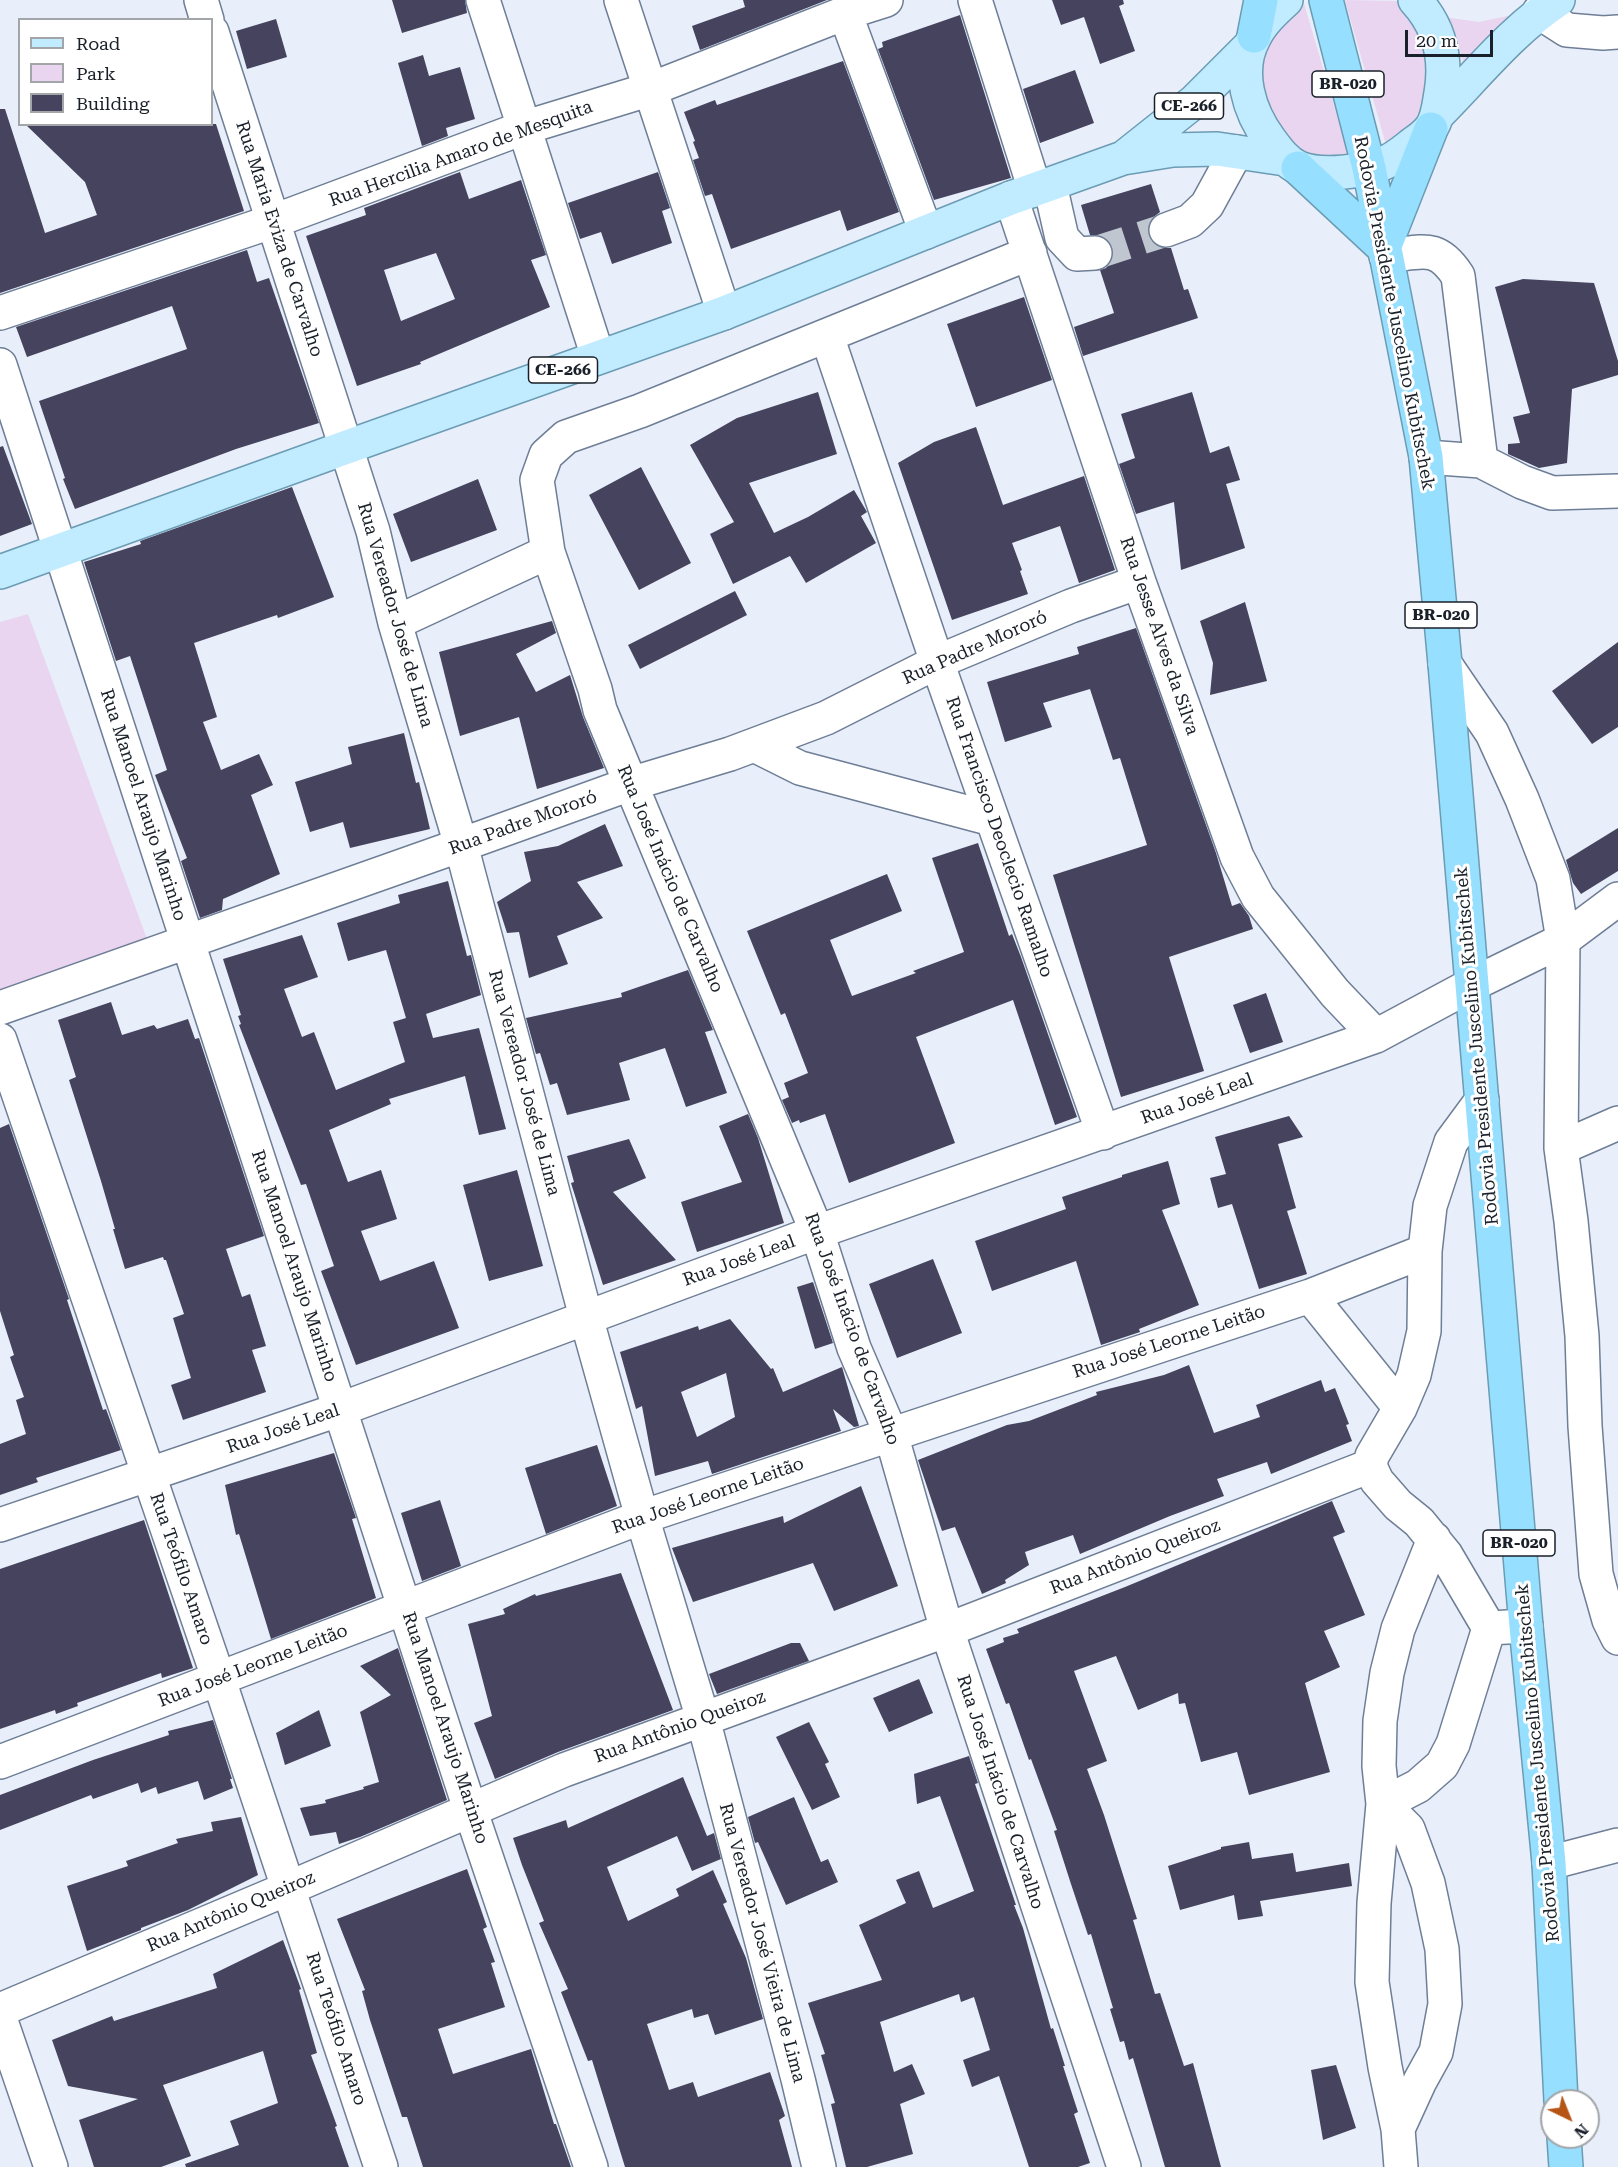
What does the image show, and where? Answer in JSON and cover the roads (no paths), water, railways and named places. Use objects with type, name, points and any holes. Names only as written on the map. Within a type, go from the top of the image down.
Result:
[{"type":"highway","points":[[1252,41],[1262,0]]},
{"type":"highway","name":"Rodovia Presidente Juscelino Kubitschek","points":[[1326,0],[1369,168],[1426,458],[1526,1626],[1549,1863],[1560,2089]]},
{"type":"highway","points":[[1292,164],[1385,252],[1434,122]]},
{"type":"highway","points":[[1565,2149],[1566,2167]]},
{"type":"main road","points":[[1286,0],[1252,41],[1245,69],[1249,101],[1258,123],[1292,164],[1310,171],[1335,172],[1369,168],[1386,163],[1401,153],[1434,122],[1517,32],[1548,6]]},
{"type":"main road","points":[[1415,0],[1431,20],[1440,41],[1443,82],[1434,122]]},
{"type":"main road","name":"CE-266","points":[[1123,158],[1195,101],[1252,41]]},
{"type":"main road","name":"CE-266","points":[[0,572],[724,313],[926,232],[1123,158],[1173,150],[1217,149],[1292,164]]},
{"type":"street","points":[[201,0],[206,18]]},
{"type":"street","points":[[621,0],[724,313]]},
{"type":"street","name":"Rua Hercilia Amaro de Mesquita","points":[[0,313],[274,221],[523,128],[651,89],[845,13],[886,0]]},
{"type":"street","name":"Rua Jesse Alves da Silva","points":[[975,0],[1032,191],[1030,253],[1139,582],[1237,857],[1258,897],[1335,993],[1376,1036]]},
{"type":"street","points":[[491,2],[523,128],[598,357]]},
{"type":"street","points":[[1548,6],[1567,30],[1618,32]]},
{"type":"street","points":[[845,13],[926,232]]},
{"type":"street","name":"Rua Maria Eviza de Carvalho","points":[[213,35],[347,447]]},
{"type":"street","points":[[1166,230],[1190,221],[1208,205],[1236,152]]},
{"type":"street","points":[[1032,191],[1062,238],[1077,254],[1095,253]]},
{"type":"street","points":[[1385,252],[1432,252],[1442,255],[1458,276],[1481,461]]},
{"type":"street","name":"Rua José Inácio de Carvalho","points":[[1030,253],[640,411],[566,437],[546,455],[537,480],[548,552],[595,689],[600,710],[817,1232],[854,1348],[891,1434],[947,1629],[1125,2167]]},
{"type":"street","name":"Rua Francisco Deoclecio Ramalho","points":[[827,336],[937,662],[1103,1133]]},
{"type":"street","name":"Rua Manoel Araujo Marinho","points":[[0,365],[470,1809],[591,2167]]},
{"type":"street","name":"Rua Vereador José de Lima","points":[[347,447],[373,531],[395,623],[461,846],[586,1317],[642,1517],[703,1719]]},
{"type":"street","points":[[1426,458],[1481,461],[1522,482],[1552,493],[1618,490]]},
{"type":"street","points":[[395,623],[548,552]]},
{"type":"street","name":"Rua Padre Mororó","points":[[0,1008],[461,846],[630,784],[754,745],[826,718],[937,662],[1071,606],[1139,582]]},
{"type":"street","points":[[1445,664],[1491,733],[1522,799],[1552,879],[1563,940],[1561,1148],[1571,1221],[1582,1336],[1585,1426],[1606,1529],[1596,1574],[1609,1620],[1618,1638]]},
{"type":"street","points":[[754,745],[800,768],[992,819]]},
{"type":"street","name":"Rua José Leal","points":[[0,1525],[341,1409],[817,1232],[1376,1036],[1471,985],[1563,940],[1618,899]]},
{"type":"street","name":"Rua Teófilo Amaro","points":[[0,1040],[290,1888],[381,2167]]},
{"type":"street","points":[[1383,1804],[1418,1786],[1442,1765],[1456,1733],[1489,1628],[1446,1555],[1419,1522],[1398,1505],[1384,1489],[1370,1466],[1372,1456],[1400,1408],[1414,1375],[1424,1331],[1425,1251],[1430,1206],[1451,1142],[1482,1100]]},
{"type":"street","points":[[1561,1148],[1618,1123]]},
{"type":"street","name":"Rua José Leorne Leitão","points":[[0,1762],[642,1517],[1310,1296],[1425,1251]]},
{"type":"street","points":[[1310,1296],[1400,1408]]},
{"type":"street","name":"Rua Antônio Queiroz","points":[[0,2010],[564,1770],[947,1629],[1370,1466]]},
{"type":"street","points":[[1401,2167],[1398,2129],[1385,2067],[1372,1982],[1374,1903],[1383,1804],[1379,1766],[1380,1721],[1387,1673],[1398,1629],[1434,1539]]},
{"type":"street","points":[[1489,1628],[1526,1626]]},
{"type":"street","name":"Rua Vereador José Vieira de Lima","points":[[703,1719],[819,2167]]},
{"type":"street","points":[[1383,1804],[1408,1829],[1428,1883],[1442,1949],[1445,2004],[1436,2052],[1398,2129]]},
{"type":"street","points":[[1549,1863],[1618,1845]]},
{"type":"street","points":[[0,2018],[51,2167]]},
{"type":"tunnel","points":[[1095,253],[1166,230]]}]
